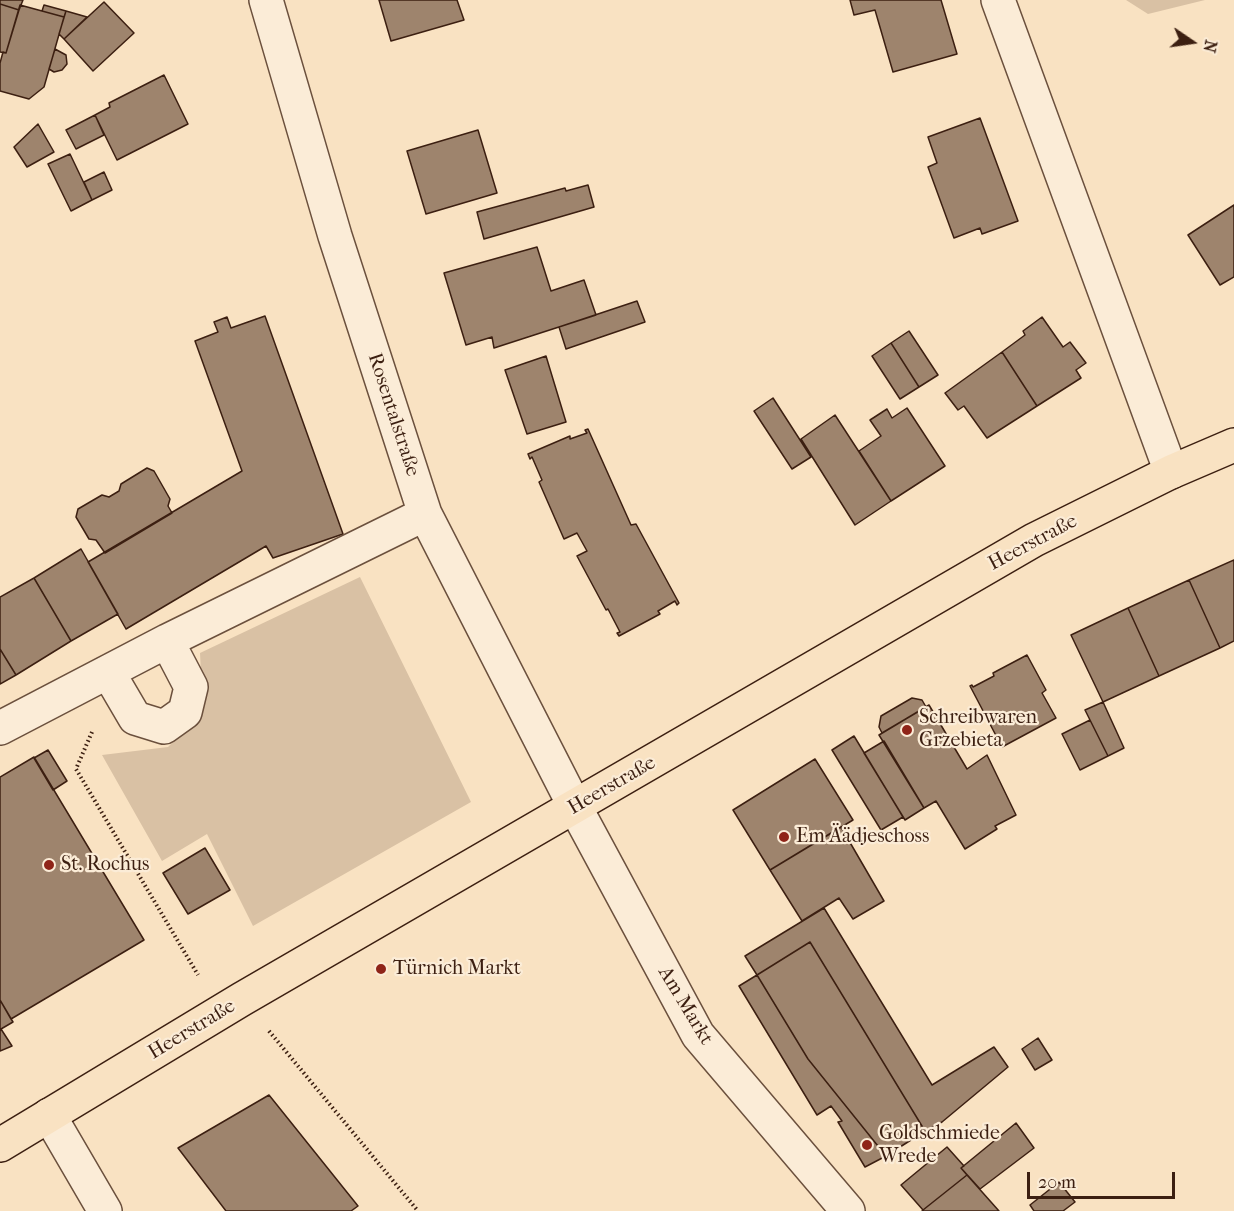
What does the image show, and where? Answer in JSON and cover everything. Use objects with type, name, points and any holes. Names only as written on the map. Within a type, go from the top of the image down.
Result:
[{"type":"main road","name":"Heerstraße","points":[[0,1145],[242,999],[1034,540],[1171,472],[1234,445]]},
{"type":"street","name":"Rosentalstraße","points":[[266,0],[335,236],[425,514],[575,807]]},
{"type":"street","points":[[998,0],[1171,472]]},
{"type":"street","points":[[0,728],[167,641],[425,514]]},
{"type":"street","points":[[108,672],[135,718],[164,727],[185,712],[191,687],[167,641]]},
{"type":"street","name":"Am Markt","points":[[575,807],[698,1035],[848,1211]]},
{"type":"street","points":[[49,1116],[105,1211]]},
{"type":"path","points":[[96,723],[76,769],[200,978]]},
{"type":"path","points":[[267,1028],[418,1211]]},
{"type":"shaded area","points":[[1126,0],[1205,0],[1148,14]]},
{"type":"shaded area","points":[[360,577],[471,802],[253,926],[207,834],[162,861],[102,755],[168,747],[203,712],[200,653]]},
{"type":"building","points":[[0,0],[23,0],[19,10],[0,4]]},
{"type":"building","points":[[379,0],[457,0],[464,20],[391,41]]},
{"type":"building","points":[[850,0],[941,0],[957,54],[893,72],[875,10],[854,15]]},
{"type":"building","points":[[104,2],[134,33],[93,71],[64,39]]},
{"type":"building","points":[[0,4],[19,10],[6,53],[0,52]]},
{"type":"building","points":[[20,5],[64,17],[44,87],[29,99],[0,91],[0,63],[3,52],[6,53]]},
{"type":"building","points":[[44,5],[66,11],[64,17],[42,11]]},
{"type":"building","points":[[66,11],[87,17],[64,39],[59,34]]},
{"type":"building","points":[[55,49],[66,55],[67,64],[62,70],[54,72],[49,69]]},
{"type":"building","points":[[164,75],[188,124],[117,160],[95,115],[110,107],[109,103]]},
{"type":"building","points":[[95,115],[104,135],[76,149],[66,130]]},
{"type":"building","points":[[980,118],[1018,221],[982,234],[980,228],[954,238],[928,167],[937,163],[928,137]]},
{"type":"building","points":[[38,124],[54,152],[27,167],[14,147]]},
{"type":"building","points":[[478,130],[497,193],[426,214],[407,151]]},
{"type":"building","points":[[70,154],[92,200],[71,211],[48,164]]},
{"type":"building","points":[[104,172],[112,190],[92,200],[84,182]]},
{"type":"building","points":[[588,185],[594,207],[484,239],[477,212],[565,188],[566,191]]},
{"type":"building","points":[[1234,205],[1234,277],[1220,285],[1188,235]]},
{"type":"building","points":[[537,247],[551,291],[584,280],[596,315],[494,348],[492,337],[466,345],[444,273]]},
{"type":"building","points":[[637,301],[645,322],[566,349],[559,327]]},
{"type":"building","points":[[265,316],[343,534],[273,558],[266,546],[126,629],[88,562],[242,471],[195,341],[218,332],[214,322],[227,317],[231,328]]},
{"type":"building","points":[[1042,317],[1063,347],[1070,342],[1086,363],[1076,370],[1081,378],[1037,406],[1002,352],[1025,335],[1023,331]]},
{"type":"building","points":[[909,331],[938,375],[919,387],[891,343]]},
{"type":"building","points":[[891,343],[919,387],[900,399],[872,356]]},
{"type":"building","points":[[1002,352],[1037,406],[987,438],[964,406],[958,410],[945,393]]},
{"type":"building","points":[[546,356],[566,422],[527,434],[505,370]]},
{"type":"building","points":[[773,398],[811,457],[792,469],[754,411]]},
{"type":"building","points":[[907,408],[945,466],[891,501],[859,451],[881,436],[870,420],[887,409],[892,418]]},
{"type":"building","points":[[835,415],[891,501],[855,525],[801,439]]},
{"type":"building","points":[[588,429],[631,525],[636,524],[679,603],[677,605],[675,601],[658,611],[660,614],[619,636],[617,633],[620,632],[608,609],[606,610],[577,556],[587,551],[577,533],[564,539],[539,482],[542,480],[532,457],[530,459],[528,454],[570,436],[570,439],[587,433],[585,430]]},
{"type":"building","points":[[147,468],[154,471],[170,499],[168,506],[172,513],[105,553],[96,540],[89,539],[76,517],[78,509],[102,495],[109,497],[119,491],[121,484]]},
{"type":"building","points":[[81,549],[118,614],[71,641],[34,578]]},
{"type":"building","points":[[1234,560],[1234,641],[1220,648],[1189,580]]},
{"type":"building","points":[[34,578],[71,641],[16,675],[0,649],[0,597]]},
{"type":"building","points":[[1189,580],[1220,648],[1159,676],[1128,608]]},
{"type":"building","points":[[1128,608],[1159,676],[1103,702],[1071,635]]},
{"type":"building","points":[[0,649],[16,675],[0,684]]},
{"type":"building","points":[[1027,655],[1046,690],[1042,693],[1056,718],[1002,747],[970,686],[973,687],[994,676],[993,673]]},
{"type":"building","points":[[912,698],[922,700],[926,707],[882,733],[879,727],[881,716]]},
{"type":"building","points":[[1103,702],[1124,748],[1108,756],[1085,710]]},
{"type":"building","points":[[929,705],[967,769],[987,755],[1016,815],[995,826],[997,829],[965,849],[936,801],[924,808],[879,735]]},
{"type":"building","points":[[1090,720],[1108,756],[1080,770],[1062,734]]},
{"type":"building","points":[[854,736],[903,817],[881,830],[832,750]]},
{"type":"building","points":[[884,741],[924,808],[905,820],[864,753]]},
{"type":"building","points":[[48,750],[67,781],[53,790],[34,758]]},
{"type":"building","name":"St. Rochus","points":[[34,757],[144,940],[11,1019],[0,1000],[0,777]]},
{"type":"building","points":[[815,759],[853,820],[770,870],[733,810]]},
{"type":"building","points":[[841,827],[884,901],[853,919],[839,898],[802,921],[770,870]]},
{"type":"building","points":[[205,848],[230,890],[188,914],[163,873]]},
{"type":"building","points":[[824,908],[932,1085],[994,1047],[1008,1067],[942,1122],[925,1131],[810,942],[757,975],[745,956]]},
{"type":"building","points":[[810,942],[925,1131],[886,1156],[808,1059],[757,975]]},
{"type":"building","points":[[757,975],[808,1059],[886,1156],[865,1167],[838,1122],[842,1121],[831,1106],[817,1115],[739,986]]},
{"type":"building","points":[[0,1000],[13,1022],[1,1029],[12,1046],[0,1051]]},
{"type":"building","points":[[1038,1038],[1052,1060],[1035,1070],[1022,1049]]},
{"type":"building","points":[[269,1095],[358,1206],[351,1211],[226,1211],[178,1148]]},
{"type":"building","points":[[1016,1123],[1034,1148],[980,1189],[961,1168]]},
{"type":"building","points":[[947,1147],[964,1166],[961,1168],[967,1175],[923,1210],[901,1185]]},
{"type":"building","points":[[967,1175],[999,1211],[922,1211],[923,1210]]},
{"type":"building","points":[[1059,1182],[1075,1202],[1063,1211],[1034,1211],[1030,1205]]},
{"type":"place","name":"Schreibwaren Grzebieta","points":[[907,730]]},
{"type":"place","name":"Em Äädjeschoss","points":[[784,837]]},
{"type":"place","name":"St. Rochus","points":[[49,865]]},
{"type":"place","name":"Türnich Markt","points":[[381,969]]},
{"type":"place","name":"Goldschmiede Wrede","points":[[867,1145]]}]
